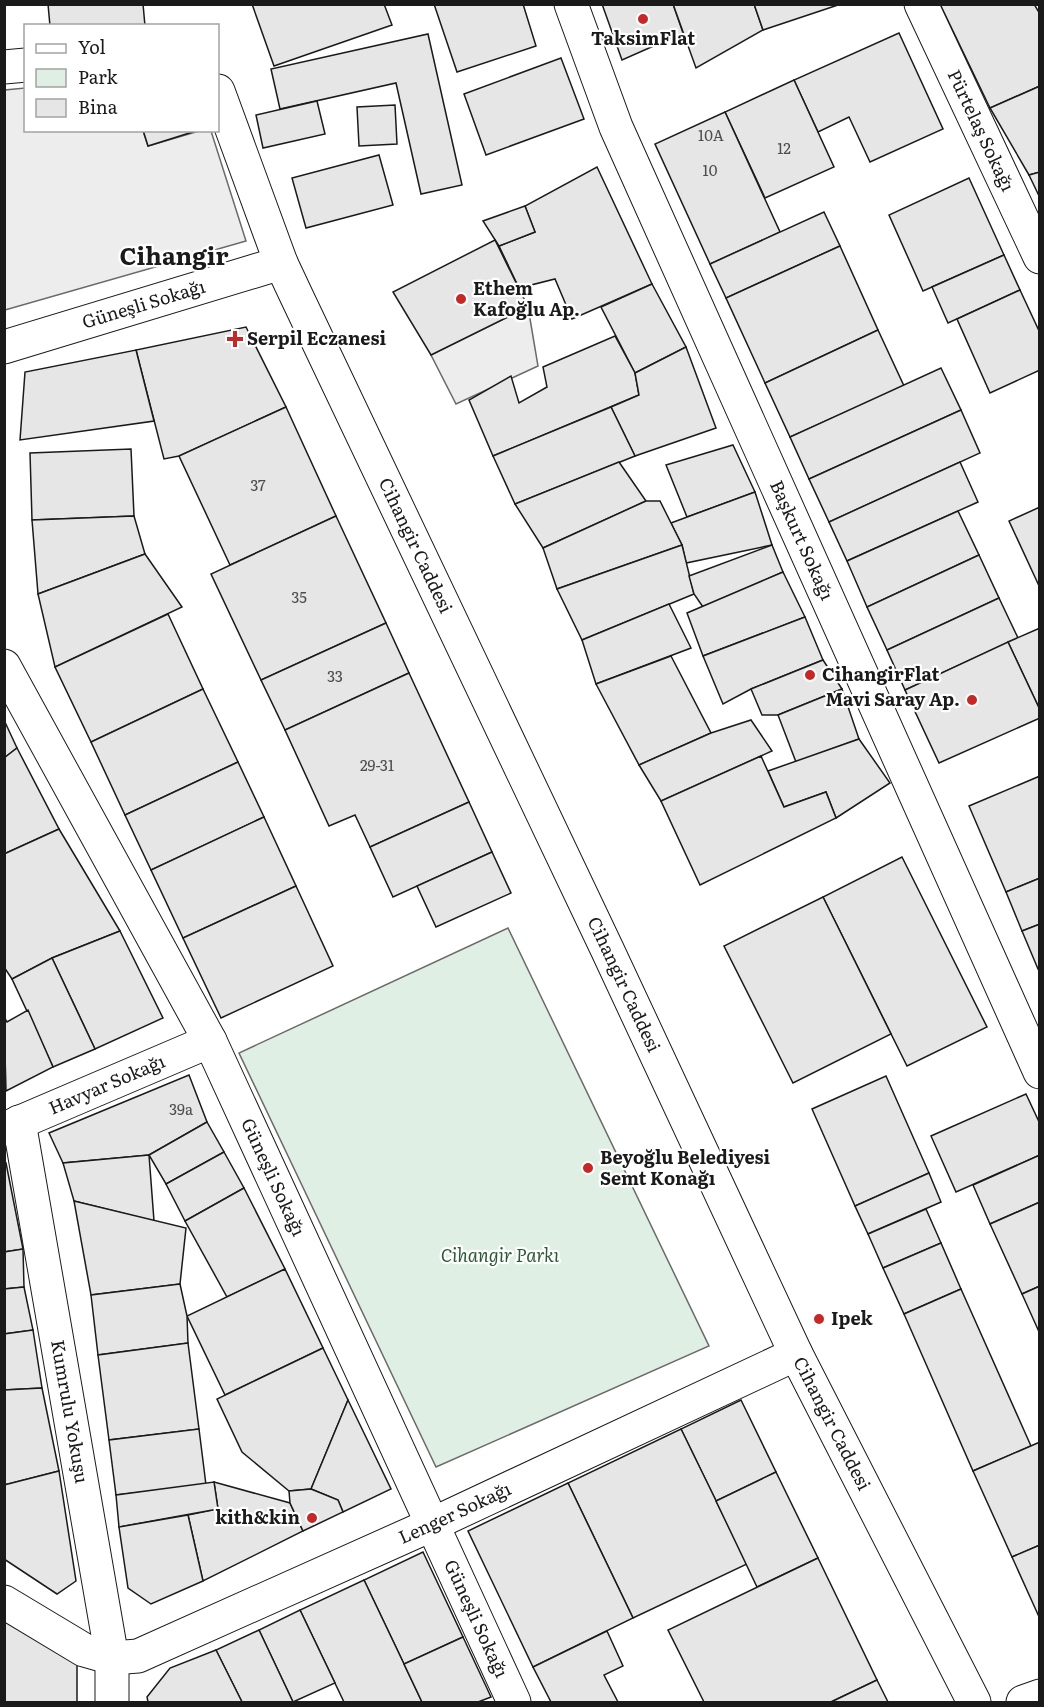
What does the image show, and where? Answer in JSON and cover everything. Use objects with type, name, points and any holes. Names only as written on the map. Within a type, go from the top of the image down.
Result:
[{"type":"street","name":"Başkurt Sokağı","points":[[572,4],[616,127],[1040,1072]]},
{"type":"street","name":"Pürtelaş Sokağı","points":[[921,4],[1040,257]]},
{"type":"street","points":[[4,67],[24,65]]},
{"type":"street","name":"Cihangir Caddesi","points":[[219,94],[281,263],[607,949],[795,1354],[975,1702]]},
{"type":"street","name":"Güneşli Sokağı","points":[[4,347],[281,263]]},
{"type":"street","name":"Güneşli Sokağı","points":[[4,666],[210,1041],[514,1702]]},
{"type":"street","name":"Havyar Sokağı","points":[[11,1125],[210,1041]]},
{"type":"street","name":"Kumrulu Yokuşu","points":[[11,1125],[112,1658],[112,1702]]},
{"type":"street","name":"Lenger Sokağı","points":[[112,1658],[138,1656],[433,1524],[795,1354]]},
{"type":"street","points":[[4,1602],[84,1650],[112,1658]]},
{"type":"street","points":[[1023,1702],[1040,1696]]},
{"type":"green space","name":"Cihangir Parkı","points":[[508,928],[709,1346],[436,1467],[239,1053]]},
{"type":"shaded area","points":[[24,88],[24,132],[143,132],[148,146],[196,132],[211,132],[246,241],[5,310],[5,90]]},
{"type":"shaded area","points":[[528,307],[538,366],[456,404],[431,355]]},
{"type":"building","points":[[48,4],[143,4],[145,24],[50,24]]},
{"type":"building","points":[[252,4],[384,4],[392,25],[274,66]]},
{"type":"building","points":[[434,4],[523,4],[536,46],[457,72]]},
{"type":"building","name":"TaksimFlat","points":[[602,4],[673,4],[683,33],[622,60]]},
{"type":"building","points":[[673,4],[754,4],[763,30],[696,68]]},
{"type":"building","points":[[754,4],[841,4],[763,30]]},
{"type":"building","points":[[940,4],[1034,4],[1040,14],[1040,86],[990,108]]},
{"type":"building","points":[[899,33],[943,129],[870,162],[849,117],[818,132],[794,80]]},
{"type":"building","points":[[428,34],[462,185],[421,194],[396,83],[280,109],[271,69]]},
{"type":"building","points":[[561,58],[584,119],[486,155],[464,94]]},
{"type":"building","points":[[794,80],[834,167],[765,198],[725,112]]},
{"type":"building","points":[[1040,86],[1040,172],[1029,175],[990,108]]},
{"type":"building","points":[[317,101],[325,134],[263,148],[256,115]]},
{"type":"building","points":[[395,105],[397,144],[359,146],[357,107]]},
{"type":"building","points":[[725,112],[780,232],[710,264],[655,144]]},
{"type":"building","points":[[144,132],[193,132],[148,146]]},
{"type":"building","points":[[379,155],[393,205],[306,228],[292,178]]},
{"type":"building","points":[[597,167],[652,284],[572,319],[555,279],[519,288],[499,246],[535,232],[525,206]]},
{"type":"building","points":[[1040,172],[1040,198],[1029,175]]},
{"type":"building","points":[[969,178],[1004,255],[923,291],[889,215]]},
{"type":"building","points":[[525,206],[535,232],[499,246],[483,221]]},
{"type":"building","points":[[824,212],[840,246],[726,298],[710,264]]},
{"type":"building","name":"Ethem Kafoğlu Ap.","points":[[495,240],[528,307],[431,355],[393,292]]},
{"type":"building","points":[[840,246],[878,330],[765,383],[726,298]]},
{"type":"building","points":[[1004,255],[1020,290],[948,323],[932,287]]},
{"type":"building","points":[[652,284],[686,347],[635,373],[601,307]]},
{"type":"building","points":[[1020,290],[1040,333],[1040,370],[990,393],[957,319]]},
{"type":"building","points":[[246,327],[286,407],[179,456],[164,459],[136,350]]},
{"type":"building","points":[[878,330],[904,386],[790,437],[765,383]]},
{"type":"building","points":[[615,336],[635,373],[639,395],[493,456],[469,400],[511,376],[519,403],[547,387],[543,367]]},
{"type":"building","points":[[686,347],[716,428],[635,456],[611,407],[639,395],[635,373]]},
{"type":"building","points":[[136,350],[154,421],[20,440],[25,372]]},
{"type":"building","points":[[941,368],[961,410],[809,479],[790,437]]},
{"type":"building","points":[[286,407],[336,516],[230,565],[179,456]]},
{"type":"building","points":[[611,407],[635,456],[515,504],[493,456]]},
{"type":"building","points":[[961,410],[980,453],[829,522],[809,479]]},
{"type":"building","points":[[733,445],[755,492],[687,517],[666,465]]},
{"type":"building","points":[[131,449],[134,516],[32,520],[30,453]]},
{"type":"building","points":[[619,462],[646,501],[543,548],[515,504]]},
{"type":"building","points":[[960,462],[978,502],[847,561],[829,522]]},
{"type":"building","points":[[755,492],[772,545],[686,563],[682,545],[671,523]]},
{"type":"building","points":[[646,501],[660,501],[682,545],[557,589],[543,548]]},
{"type":"building","points":[[1040,507],[1040,588],[1009,521]]},
{"type":"building","points":[[958,511],[979,555],[867,607],[847,561]]},
{"type":"building","points":[[134,516],[145,554],[38,594],[32,520]]},
{"type":"building","points":[[336,516],[386,623],[261,680],[211,574]]},
{"type":"building","points":[[682,545],[694,594],[582,640],[557,589]]},
{"type":"building","points":[[772,545],[783,572],[703,607],[694,594],[689,576]]},
{"type":"building","points":[[145,554],[182,607],[55,667],[38,594]]},
{"type":"building","points":[[979,555],[999,598],[887,650],[867,607]]},
{"type":"building","points":[[783,572],[805,617],[703,656],[687,613]]},
{"type":"building","points":[[999,598],[1018,638],[905,690],[887,650]]},
{"type":"building","points":[[669,604],[691,648],[596,684],[582,640]]},
{"type":"building","points":[[168,614],[203,689],[91,742],[55,667]]},
{"type":"building","points":[[805,617],[823,660],[751,689],[723,704],[703,656]]},
{"type":"building","points":[[386,623],[409,673],[285,730],[261,680]]},
{"type":"building","points":[[1040,628],[1040,710],[1008,642]]},
{"type":"building","name":"Mavi Saray Ap.","points":[[1008,642],[1040,710],[1040,718],[939,763],[905,690]]},
{"type":"building","points":[[671,656],[711,733],[639,765],[596,684]]},
{"type":"building","name":"CihangirFlat","points":[[823,660],[842,689],[778,715],[762,715],[751,689]]},
{"type":"building","points":[[409,673],[469,802],[370,847],[355,815],[329,826],[285,730]]},
{"type":"building","points":[[203,689],[238,762],[125,815],[91,742]]},
{"type":"building","points":[[842,689],[859,739],[796,762],[778,715]]},
{"type":"building","points":[[4,720],[17,748],[4,758]]},
{"type":"building","points":[[751,720],[772,751],[661,801],[639,765],[711,733]]},
{"type":"building","points":[[859,739],[890,783],[836,818],[826,792],[784,807],[768,771]]},
{"type":"building","points":[[17,748],[59,829],[4,854],[4,758]]},
{"type":"building","points":[[761,756],[784,807],[826,792],[836,818],[700,885],[661,801]]},
{"type":"building","points":[[238,762],[264,817],[151,870],[125,815]]},
{"type":"building","points":[[1040,776],[1040,878],[1006,892],[969,806]]},
{"type":"building","points":[[469,802],[492,852],[393,897],[370,847]]},
{"type":"building","points":[[264,817],[296,886],[183,938],[151,870]]},
{"type":"building","points":[[59,829],[120,931],[52,958],[12,979],[4,967],[4,854]]},
{"type":"building","points":[[492,852],[511,893],[436,927],[417,886]]},
{"type":"building","points":[[902,857],[987,1027],[907,1066],[823,897]]},
{"type":"building","points":[[1040,878],[1040,924],[1022,931],[1006,892]]},
{"type":"building","points":[[296,886],[333,966],[221,1018],[183,938]]},
{"type":"building","points":[[823,897],[891,1034],[793,1083],[724,946]]},
{"type":"building","points":[[1040,924],[1040,968],[1038,969],[1022,931]]},
{"type":"building","points":[[120,931],[163,1018],[95,1049],[52,958]]},
{"type":"building","points":[[52,958],[95,1049],[53,1067],[12,979]]},
{"type":"building","points":[[28,1010],[53,1067],[6,1091],[4,1017],[7,1022]]},
{"type":"building","points":[[189,1075],[207,1122],[149,1155],[63,1163],[49,1133]]},
{"type":"building","points":[[886,1076],[929,1173],[855,1206],[812,1109]]},
{"type":"building","points":[[1026,1094],[1040,1124],[1040,1155],[956,1192],[931,1136]]},
{"type":"building","points":[[207,1122],[224,1152],[166,1184],[149,1155]]},
{"type":"building","points":[[224,1152],[244,1188],[185,1221],[166,1184]]},
{"type":"building","points":[[149,1155],[154,1221],[74,1201],[63,1163]]},
{"type":"building","points":[[1040,1155],[1040,1202],[990,1224],[973,1185]]},
{"type":"building","points":[[6,1163],[23,1249],[4,1252],[4,1164]]},
{"type":"building","points":[[929,1173],[941,1202],[868,1234],[855,1206]]},
{"type":"building","points":[[244,1188],[285,1269],[227,1297],[185,1221]]},
{"type":"building","points":[[74,1201],[186,1228],[180,1284],[91,1295]]},
{"type":"building","points":[[1040,1202],[1040,1286],[1022,1294],[990,1224]]},
{"type":"building","points":[[926,1209],[941,1243],[883,1268],[868,1234]]},
{"type":"building","points":[[941,1243],[961,1289],[904,1314],[883,1268]]},
{"type":"building","points":[[23,1249],[24,1287],[4,1289],[4,1252]]},
{"type":"building","points":[[285,1269],[323,1348],[225,1395],[187,1316]]},
{"type":"building","points":[[180,1284],[187,1316],[188,1343],[98,1355],[91,1295]]},
{"type":"building","points":[[1040,1286],[1040,1334],[1022,1294]]},
{"type":"building","points":[[24,1287],[33,1330],[4,1334],[4,1289]]},
{"type":"building","points":[[961,1289],[1031,1446],[973,1471],[904,1314]]},
{"type":"building","points":[[33,1330],[42,1388],[4,1390],[4,1334]]},
{"type":"building","points":[[188,1343],[199,1429],[109,1440],[98,1355]]},
{"type":"building","points":[[323,1348],[348,1400],[311,1489],[289,1491],[242,1452],[217,1399]]},
{"type":"building","points":[[42,1388],[59,1471],[4,1485],[4,1390]]},
{"type":"building","points":[[348,1400],[391,1489],[343,1512],[338,1500],[311,1489]]},
{"type":"building","points":[[741,1400],[776,1472],[716,1501],[681,1429]]},
{"type":"building","points":[[199,1429],[206,1485],[116,1495],[109,1440]]},
{"type":"building","points":[[681,1429],[747,1564],[633,1618],[568,1483]]},
{"type":"building","points":[[1040,1442],[1040,1545],[1012,1557],[973,1471]]},
{"type":"building","points":[[59,1471],[76,1581],[57,1594],[4,1559],[4,1485]]},
{"type":"building","points":[[776,1472],[818,1558],[757,1587],[716,1501]]},
{"type":"building","points":[[214,1482],[290,1503],[303,1531],[203,1581],[188,1515],[218,1509]]},
{"type":"building","points":[[214,1482],[218,1509],[119,1527],[116,1495]]},
{"type":"building","points":[[568,1483],[633,1618],[533,1667],[468,1531]]},
{"type":"building","name":"kith&kin","points":[[311,1489],[338,1500],[343,1512],[303,1531],[290,1503],[289,1491]]},
{"type":"building","points":[[188,1515],[203,1581],[151,1604],[128,1588],[119,1527]]},
{"type":"building","points":[[1040,1545],[1040,1619],[1012,1557]]},
{"type":"building","points":[[423,1552],[463,1637],[404,1664],[364,1580]]},
{"type":"building","points":[[818,1558],[877,1680],[831,1702],[704,1702],[668,1630]]},
{"type":"building","points":[[364,1580],[422,1702],[344,1702],[300,1610]]},
{"type":"building","points":[[300,1610],[335,1683],[293,1702],[259,1630]]},
{"type":"building","points":[[4,1621],[77,1660],[77,1702],[4,1702]]},
{"type":"building","points":[[259,1630],[293,1702],[242,1702],[216,1650]]},
{"type":"building","points":[[607,1631],[623,1666],[604,1675],[618,1702],[551,1702],[533,1667]]},
{"type":"building","points":[[463,1637],[491,1697],[478,1702],[422,1702],[404,1664]]},
{"type":"building","points":[[216,1650],[242,1702],[148,1702],[147,1697],[170,1668]]},
{"type":"building","points":[[877,1680],[888,1702],[831,1702]]},
{"type":"place","name":"TaksimFlat","points":[[643,19]]},
{"type":"place","name":"Ethem Kafoğlu Ap.","points":[[461,299]]},
{"type":"place","name":"Serpil Eczanesi","points":[[235,339]]},
{"type":"place","name":"CihangirFlat","points":[[810,675]]},
{"type":"place","name":"Mavi Saray Ap.","points":[[972,700]]},
{"type":"place","name":"Beyoğlu Belediyesi Semt Konağı","points":[[588,1168]]},
{"type":"place","name":"Ipek","points":[[819,1319]]},
{"type":"place","name":"kith&kin","points":[[312,1518]]},
{"type":"district","name":"Cihangir","points":[[174,257]]}]
